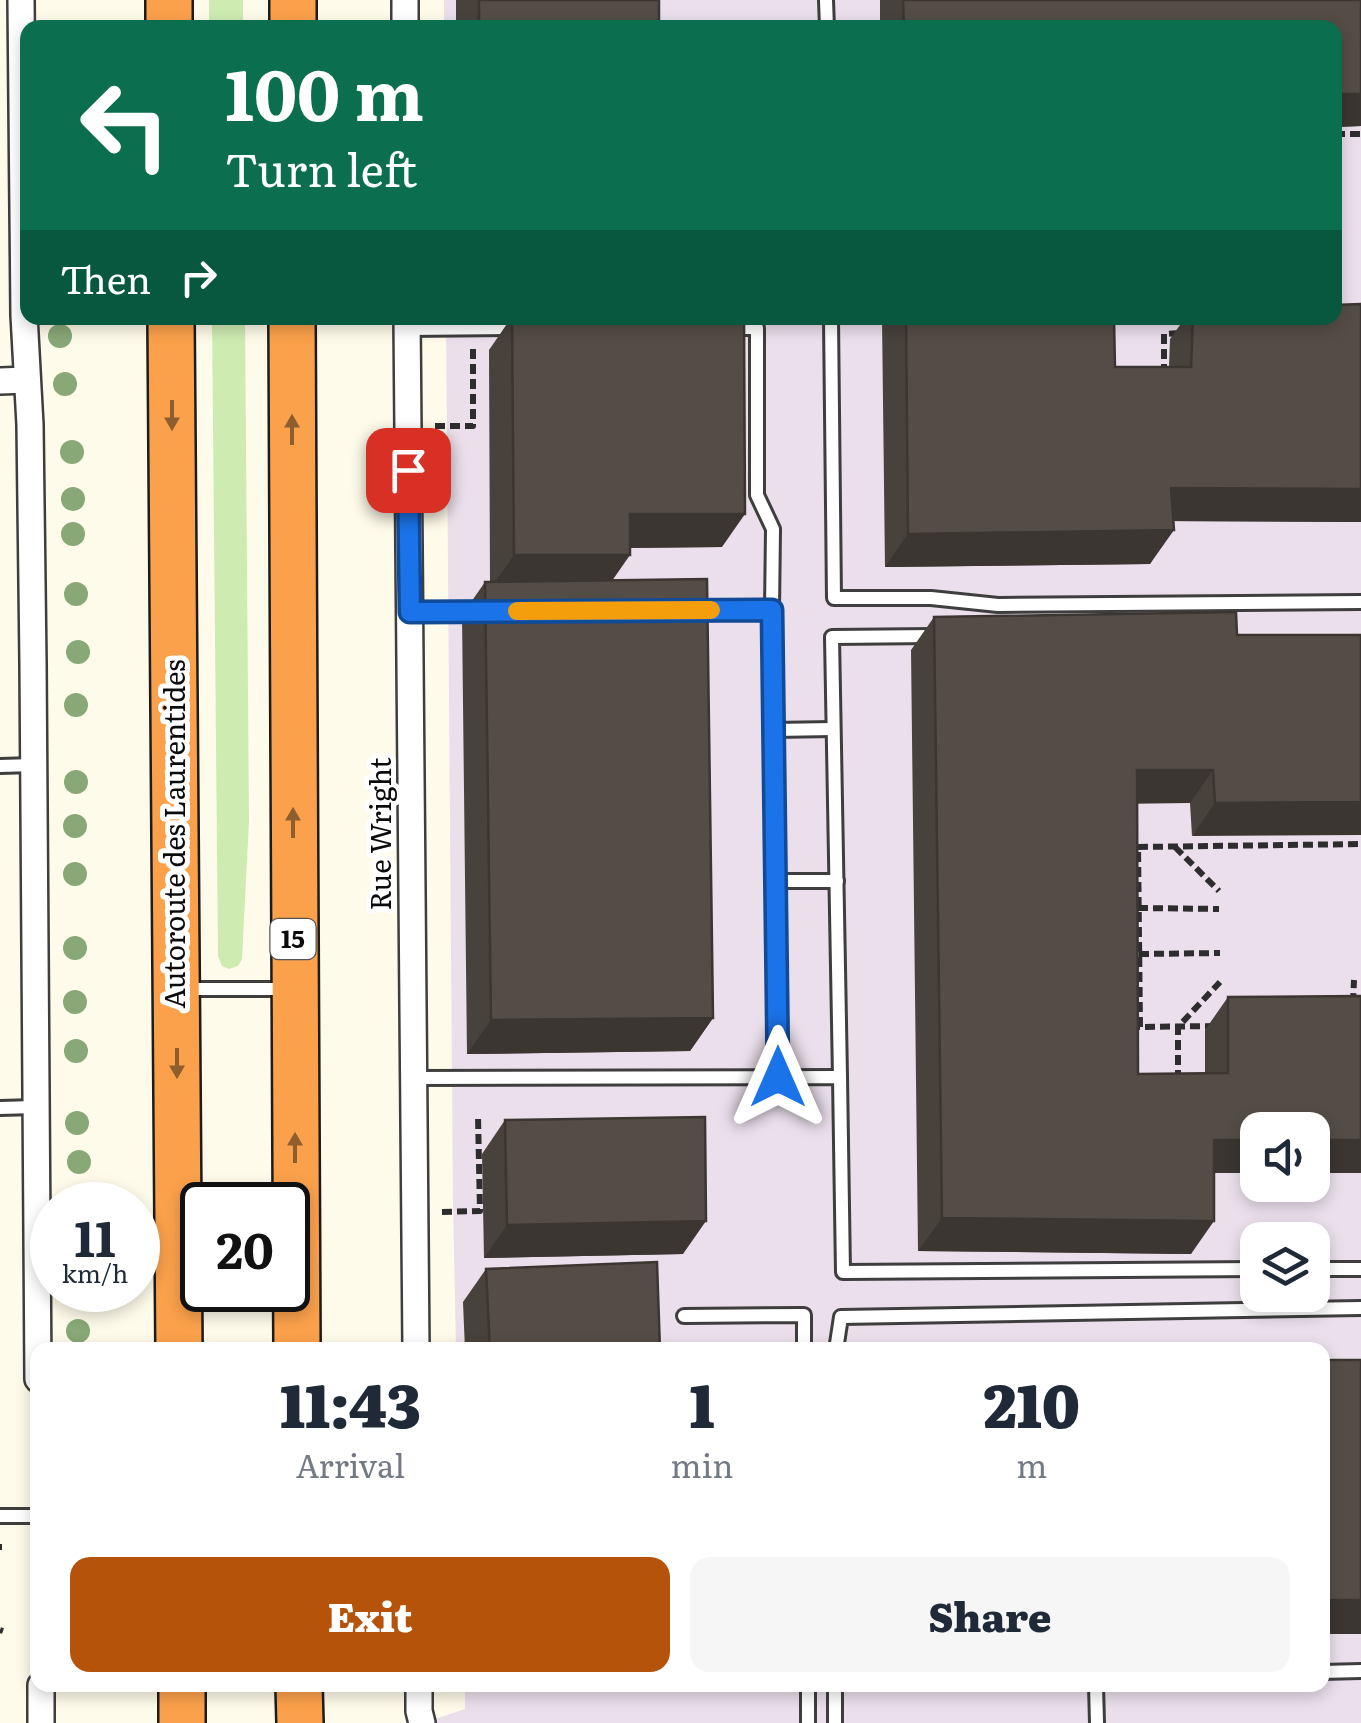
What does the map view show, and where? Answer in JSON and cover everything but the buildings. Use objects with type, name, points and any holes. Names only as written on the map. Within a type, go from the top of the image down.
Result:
[{"type":"highway","name":"Autoroute des Laurentides","points":[[171,325],[179,1342]]},
{"type":"highway","name":"15","points":[[292,325],[296,1342]]},
{"type":"highway","points":[[182,1692],[182,1723]]},
{"type":"highway","points":[[300,1692],[300,1723]]},
{"type":"street","points":[[24,325],[34,765],[38,1342]]},
{"type":"street","name":"Rue Wright","points":[[407,325],[416,1342]]},
{"type":"street","points":[[0,381],[27,380]]},
{"type":"street","points":[[40,1692],[41,1723]]},
{"type":"street","points":[[419,1692],[422,1723]]},
{"type":"lane","points":[[457,325],[531,328]]},
{"type":"lane","points":[[830,325],[834,598],[932,598],[998,604],[1361,602]]},
{"type":"lane","points":[[720,328],[757,328],[757,494],[773,529],[778,1077]]},
{"type":"lane","points":[[966,620],[998,604]]},
{"type":"lane","points":[[673,610],[772,610]]},
{"type":"lane","points":[[410,612],[494,611]]},
{"type":"lane","points":[[950,628],[934,636],[832,636],[843,1272],[1240,1269]]},
{"type":"lane","points":[[774,730],[834,729]]},
{"type":"lane","points":[[0,766],[34,765]]},
{"type":"lane","points":[[777,880],[837,881]]},
{"type":"lane","points":[[176,989],[294,989]]},
{"type":"lane","points":[[413,1078],[840,1077]]},
{"type":"lane","points":[[0,1108],[35,1107]]},
{"type":"lane","points":[[1330,1269],[1361,1268]]},
{"type":"lane","points":[[837,1342],[841,1317],[1361,1308]]},
{"type":"lane","points":[[684,1316],[804,1314],[804,1342]]},
{"type":"lane","points":[[0,1516],[30,1516]]},
{"type":"lane","points":[[1330,1672],[1361,1671]]},
{"type":"lane","points":[[808,1692],[808,1723]]},
{"type":"lane","points":[[835,1692],[836,1723]]},
{"type":"lane","points":[[1096,1692],[1097,1723]]},
{"type":"path","points":[[1164,379],[1164,334],[1184,333]]},
{"type":"path","points":[[434,426],[474,426],[473,344]]},
{"type":"path","points":[[1217,1026],[1140,1027],[1138,847],[1361,844]]},
{"type":"path","points":[[1174,846],[1219,890]]},
{"type":"path","points":[[1138,908],[1220,908]]},
{"type":"path","points":[[1139,954],[1220,953]]},
{"type":"path","points":[[1354,980],[1354,1010]]},
{"type":"path","points":[[1178,1086],[1178,1027],[1220,982]]},
{"type":"path","points":[[440,1212],[480,1212],[478,1116]]},
{"type":"shaded area","points":[[444,0],[1361,0],[1361,1723],[423,1723],[465,1709],[465,1692],[1330,1692],[1330,1342],[456,1342],[446,325],[1342,325],[1342,20],[444,20]]},
{"type":"green space","points":[[209,0],[243,0],[243,20],[209,20]]},
{"type":"green space","points":[[212,325],[245,325],[249,821],[242,959],[238,966],[229,969],[222,966],[218,956]]},
{"type":"slow traffic","points":[[517,611],[711,610]]},
{"type":"route","points":[[408,470],[410,612],[772,610],[778,1077]]}]
